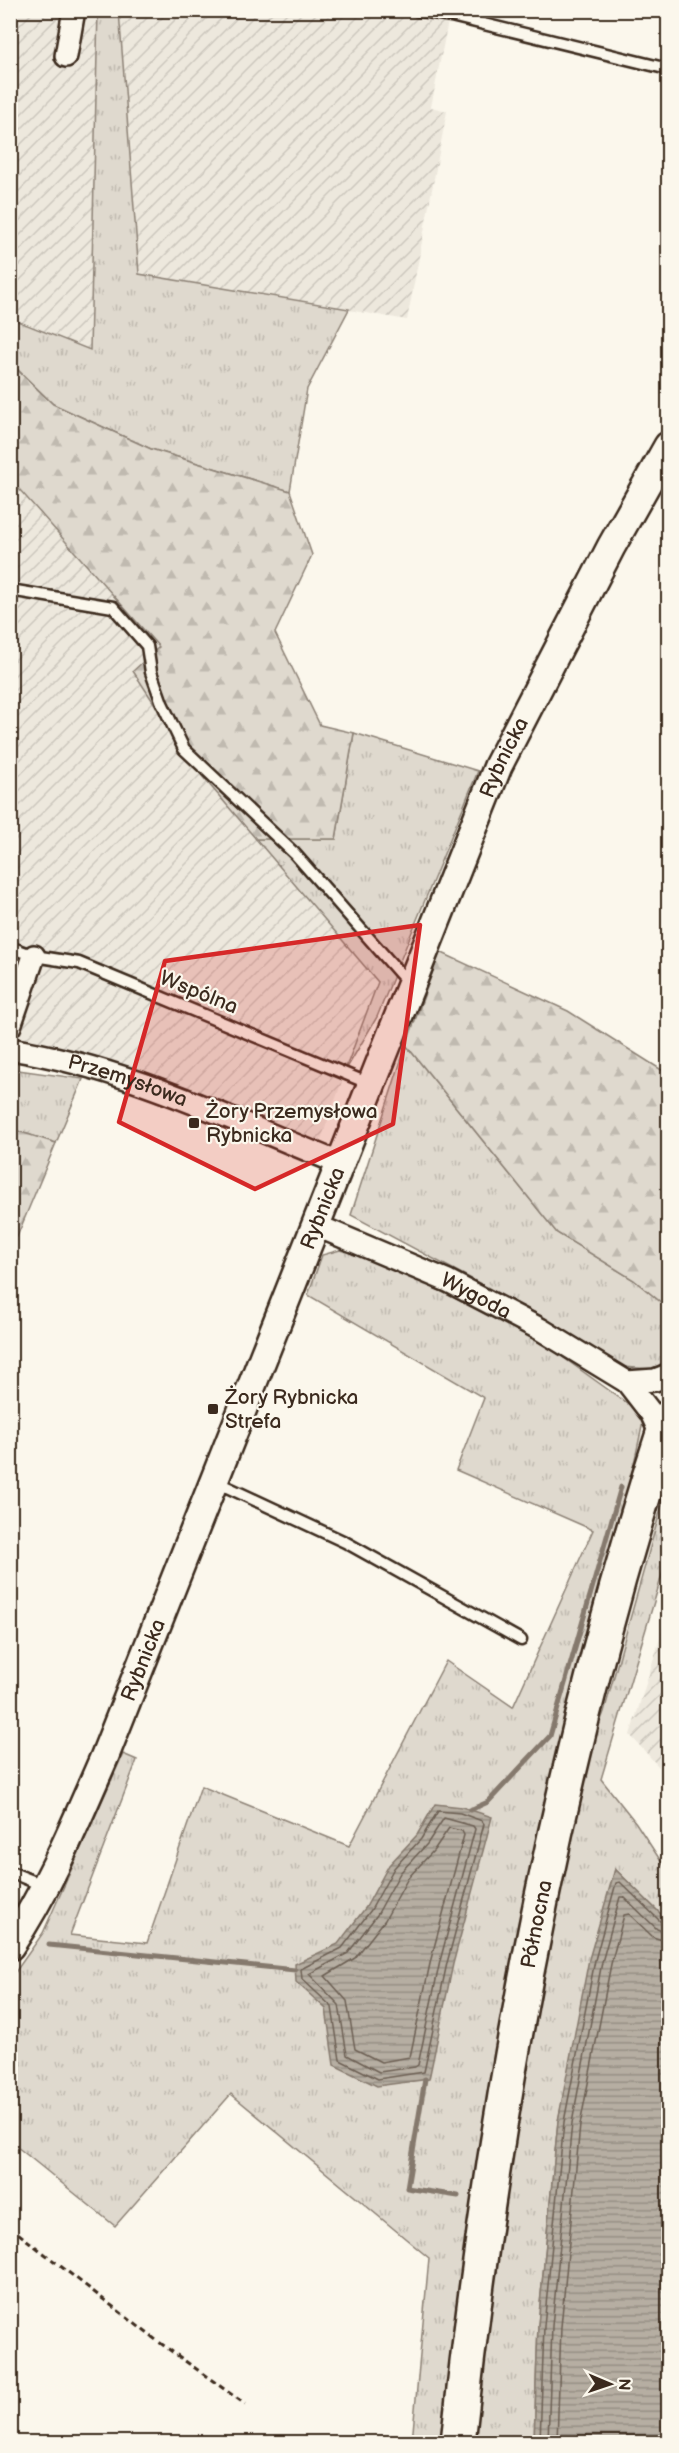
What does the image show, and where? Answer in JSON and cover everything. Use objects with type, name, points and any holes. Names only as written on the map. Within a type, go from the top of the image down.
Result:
[{"type":"main road","name":"Północna","points":[[458,2442],[487,2198],[534,1934],[590,1690],[658,1477],[665,1427]]},
{"type":"street","points":[[66,56],[74,10]]},
{"type":"street","name":"Rybnicka","points":[[10,1946],[70,1837],[104,1758],[409,984],[498,765],[606,557],[669,446]]},
{"type":"street","points":[[10,1026],[34,956]]},
{"type":"street","name":"Przemysłowa","points":[[10,1049],[79,1063],[145,1084],[339,1163]]},
{"type":"street","name":"Wygoda","points":[[315,1225],[448,1281],[540,1329],[627,1383],[665,1427]]},
{"type":"street","points":[[627,1383],[655,1380],[669,1375]]},
{"type":"lane","points":[[416,10],[451,16],[669,69]]},
{"type":"lane","points":[[10,590],[113,607],[147,646],[151,672],[162,703],[184,749],[295,854],[409,984]]},
{"type":"lane","name":"Wspólna","points":[[10,947],[34,956],[78,963],[370,1084]]},
{"type":"lane","points":[[213,1480],[345,1542],[521,1640]]},
{"type":"lane","points":[[10,1872],[45,1886]]},
{"type":"path","points":[[10,2227],[156,2340],[245,2404]]},
{"type":"highlighted area","points":[[420,925],[393,1124],[255,1189],[119,1122],[165,961]]},
{"type":"shaded area","points":[[19,11],[98,11],[90,351],[11,317],[10,34]]},
{"type":"shaded area","points":[[119,11],[450,11],[431,107],[447,111],[407,320],[139,274]]},
{"type":"shaded area","points":[[10,480],[159,648],[133,672],[202,776],[378,982],[319,1145],[103,1061],[11,1057]]},
{"type":"shaded area","points":[[668,1613],[668,1777],[630,1735]]},
{"type":"green space","points":[[98,10],[119,11],[139,274],[349,309],[307,389],[290,491],[151,449],[53,404],[11,363],[10,318],[90,350]]},
{"type":"green space","points":[[10,363],[53,404],[151,449],[290,491],[312,555],[275,633],[320,725],[354,733],[336,839],[256,839],[202,776],[133,671],[159,647],[11,480]]},
{"type":"green space","points":[[354,733],[478,771],[377,1017],[344,1073],[378,982],[256,839],[336,839]]},
{"type":"green space","points":[[440,952],[568,1011],[668,1074],[668,1308],[634,1280],[557,1233],[406,1045]]},
{"type":"green space","points":[[406,1045],[557,1233],[634,1280],[668,1308],[668,1359],[653,1369],[621,1367],[543,1317],[351,1215]]},
{"type":"green space","points":[[11,1069],[83,1079],[56,1143],[11,1129]]},
{"type":"green space","points":[[10,1129],[56,1143],[11,1251]]},
{"type":"green space","points":[[340,1250],[384,1263],[540,1341],[631,1406],[643,1422],[619,1533],[445,2442],[412,2442],[429,2258],[231,2094],[115,2226],[11,2142],[11,1978],[43,1933],[123,1754],[137,1760],[70,1935],[147,1943],[201,1786],[349,1846],[446,1661],[513,1707],[593,1530],[456,1470],[484,1398],[308,1295],[322,1255]]},
{"type":"green space","points":[[668,1490],[668,1555],[601,1779],[636,1823],[668,1872],[668,1921],[615,1869],[558,2121],[538,2325],[534,2442],[471,2442],[495,2210],[583,1767],[604,1712]]},
{"type":"water","points":[[435,1804],[462,1807],[492,1817],[453,1964],[429,2079],[377,2086],[334,2065],[326,2009],[296,1982],[295,1964],[338,1944],[366,1907],[389,1865],[417,1835]]},
{"type":"water","points":[[615,1869],[668,1921],[668,2442],[534,2442],[538,2325],[558,2121],[589,1959]]},
{"type":"waterway","points":[[470,1810],[488,1802],[550,1736],[621,1487]]},
{"type":"waterway","points":[[49,1945],[295,1970]]},
{"type":"waterway","points":[[425,2079],[407,2188],[458,2196]]},
{"type":"place","name":"Żory Przemysłowa Rybnicka","points":[[194,1123]]},
{"type":"place","name":"Żory Rybnicka Strefa","points":[[213,1409]]}]
